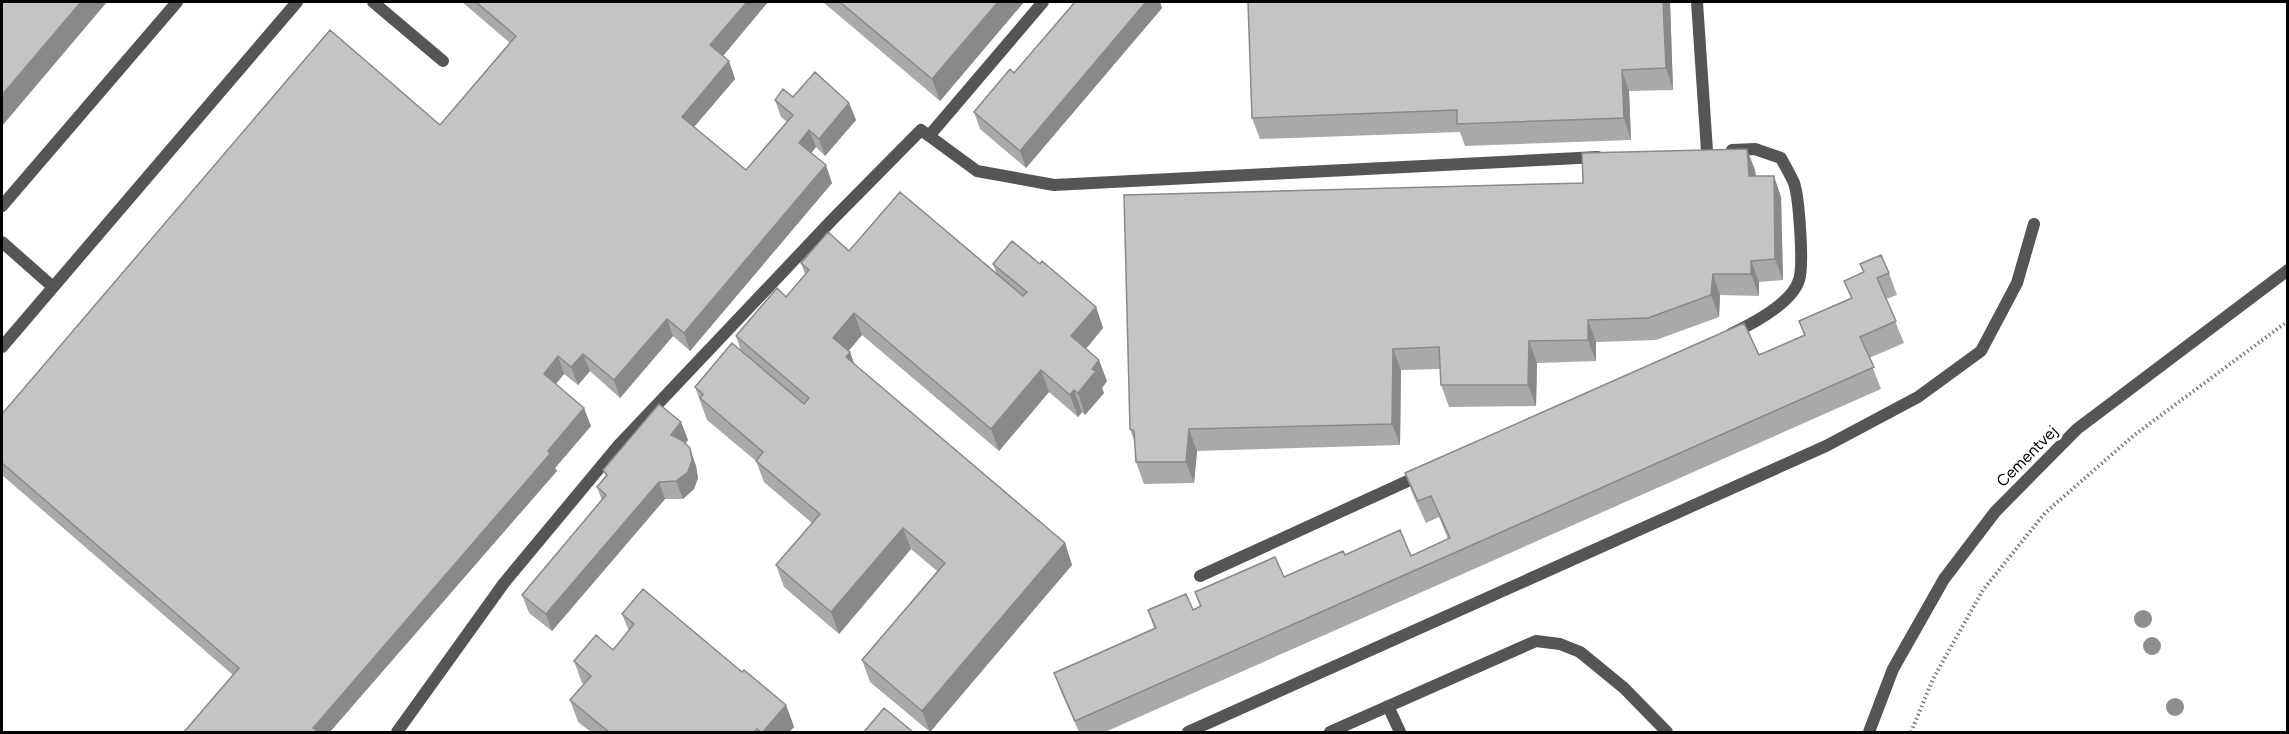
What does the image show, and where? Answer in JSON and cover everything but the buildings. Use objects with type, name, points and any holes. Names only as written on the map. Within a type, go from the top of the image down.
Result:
[{"type":"street","points":[[2,206],[177,2]]},
{"type":"street","points":[[2,347],[297,2]]},
{"type":"street","points":[[373,2],[443,61]]},
{"type":"street","points":[[929,136],[1043,2]]},
{"type":"street","points":[[1697,2],[1701,152],[1755,149],[1781,158],[1795,184],[1800,227],[1799,280],[1785,301],[1749,326],[1716,340]]},
{"type":"street","points":[[397,732],[504,583],[617,447],[832,220],[921,130],[978,171],[1054,185],[1612,156]]},
{"type":"street","points":[[1188,732],[1826,446],[1918,397],[1981,351],[2017,283],[2034,224]]},
{"type":"street","points":[[2,242],[53,287]]},
{"type":"street","name":"Cementvej","points":[[1869,732],[1899,659],[1944,579],[1995,512],[2077,429],[2288,270]]},
{"type":"street","points":[[1200,576],[1437,468]]},
{"type":"street","points":[[1330,732],[1536,641],[1560,644],[1580,652],[1624,688],[1667,732]]},
{"type":"street","points":[[1388,706],[1400,732]]},
{"type":"path","points":[[1911,732],[1933,679],[1983,590],[2045,513],[2133,436],[2288,321]]}]
